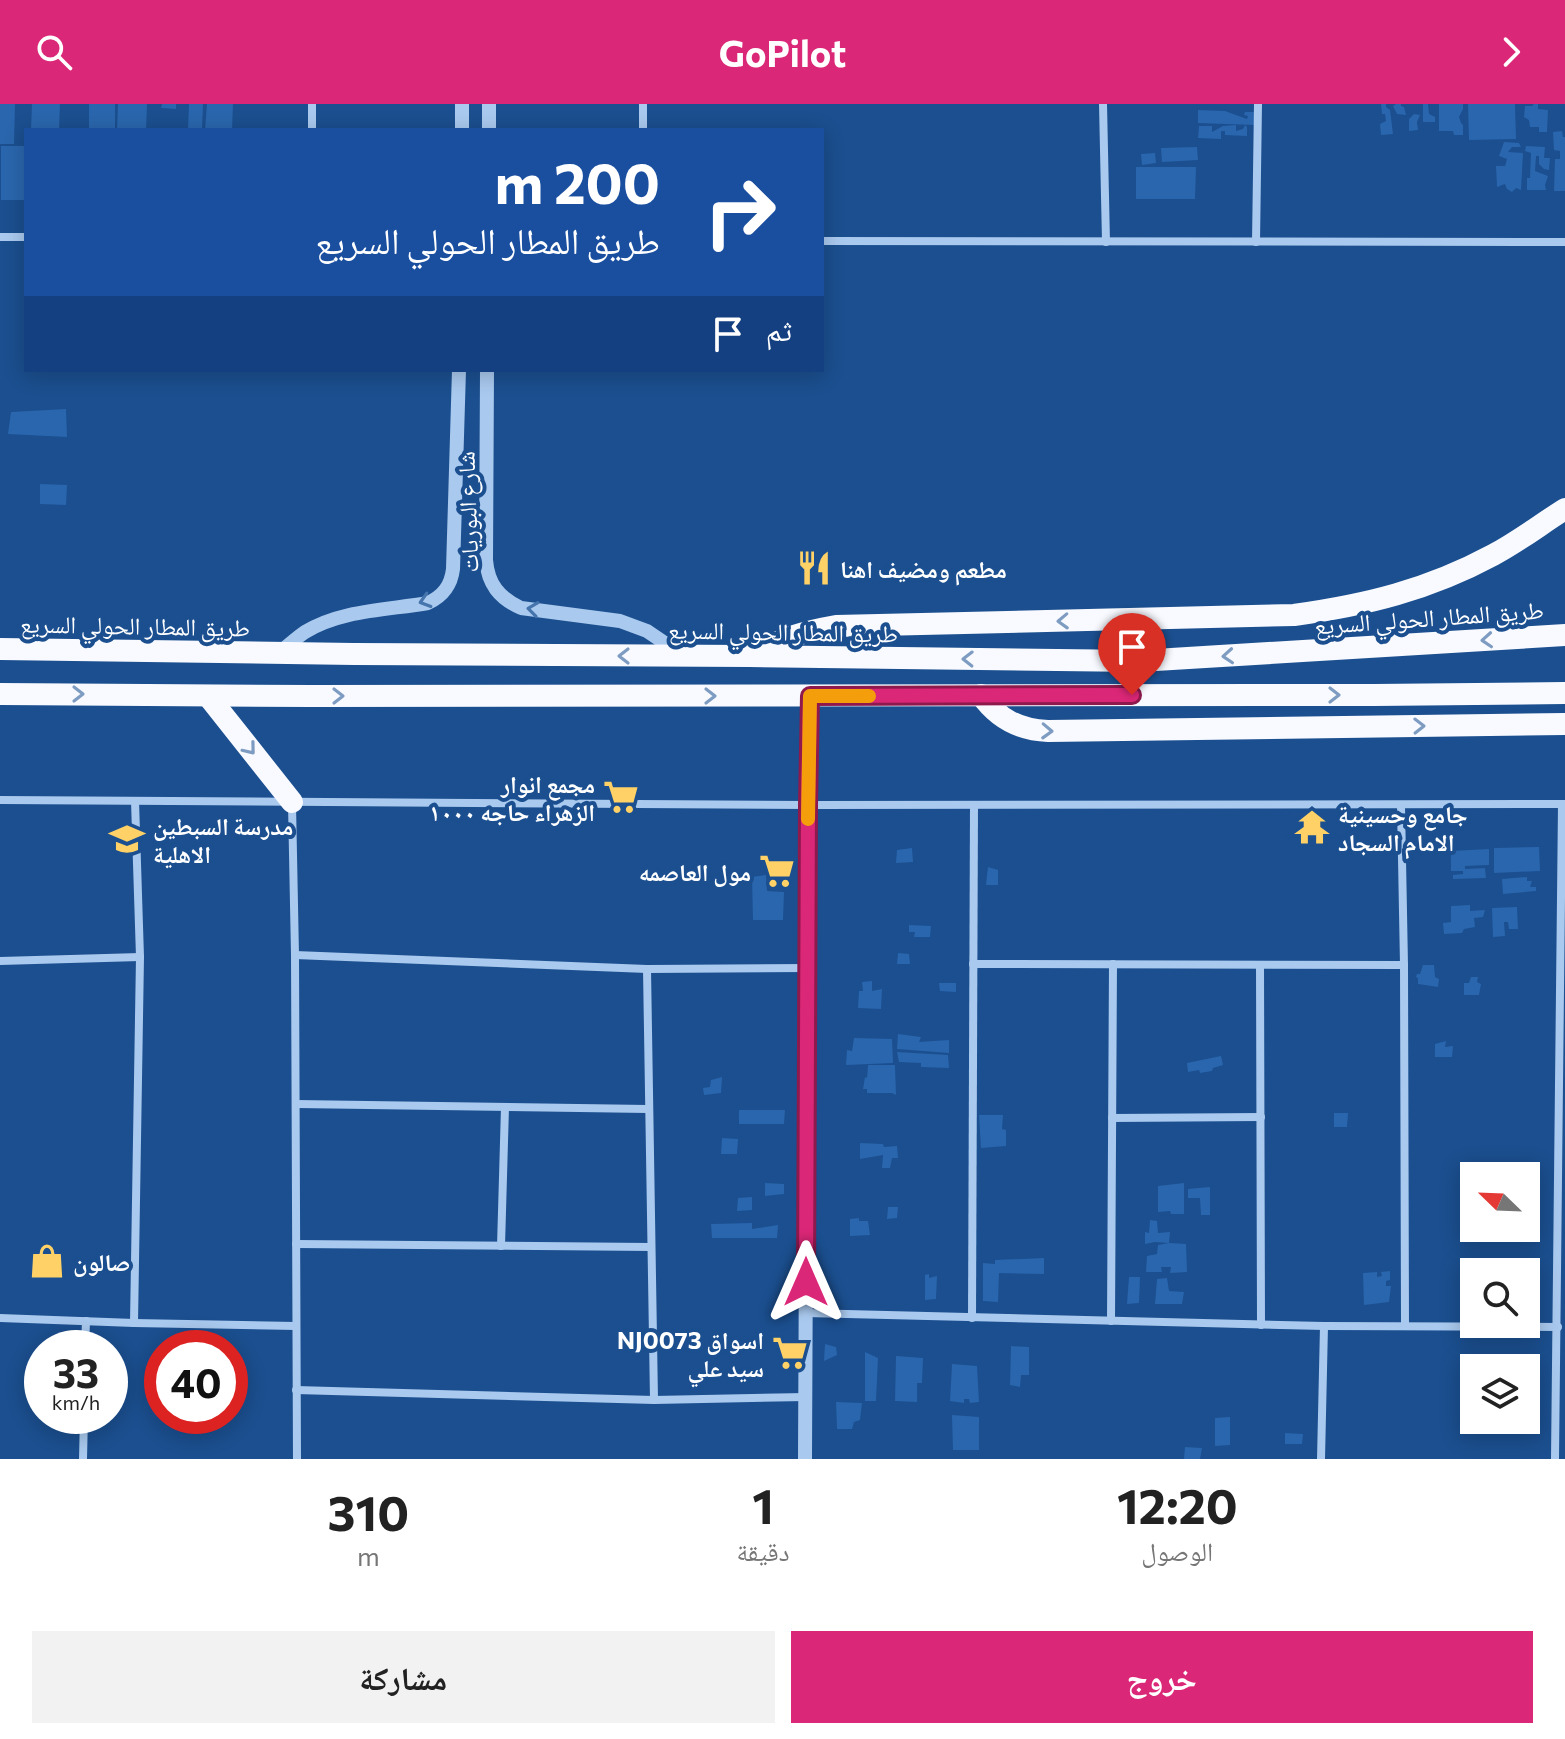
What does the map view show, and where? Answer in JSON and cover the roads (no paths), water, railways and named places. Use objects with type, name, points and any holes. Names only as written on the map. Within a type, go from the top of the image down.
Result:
[{"type":"highway","points":[[749,656],[776,641],[805,631],[836,626],[1294,615],[1346,608],[1447,578],[1494,554],[1565,509]]},
{"type":"highway","name":"طريق المطار الحولي السريع","points":[[0,649],[1139,661],[1565,635]]},
{"type":"highway","points":[[0,694],[810,696],[1565,693]]},
{"type":"highway","points":[[981,695],[989,706],[1010,722],[1035,731],[1565,724]]},
{"type":"highway","points":[[208,696],[292,802]]},
{"type":"street","points":[[312,104],[312,128]]},
{"type":"street","points":[[462,104],[462,128]]},
{"type":"street","points":[[489,104],[489,128]]},
{"type":"street","points":[[643,104],[643,128]]},
{"type":"street","points":[[1103,104],[1106,242]]},
{"type":"street","points":[[1256,242],[1258,104]]},
{"type":"street","points":[[0,237],[24,237]]},
{"type":"street","points":[[824,241],[1565,242]]},
{"type":"street","name":"شارع البوريات","points":[[279,654],[302,634],[332,619],[428,603],[448,586],[453,569],[459,372]]},
{"type":"street","name":"شارع البوريات","points":[[487,372],[486,560],[487,573],[499,595],[521,608],[620,621],[647,631],[685,656]]},
{"type":"street","points":[[805,1459],[810,696]]},
{"type":"street","points":[[0,800],[808,805],[1563,804],[1562,1264],[1558,1327],[1561,1406],[1555,1459]]},
{"type":"street","points":[[134,1323],[140,957],[135,801]]},
{"type":"street","points":[[292,802],[297,1459]]},
{"type":"street","points":[[972,1318],[974,805]]},
{"type":"street","points":[[1401,806],[1405,1326]]},
{"type":"street","points":[[295,955],[647,969],[809,968]]},
{"type":"street","points":[[0,961],[140,957]]},
{"type":"street","points":[[973,964],[1404,965]]},
{"type":"street","points":[[1111,1321],[1113,964]]},
{"type":"street","points":[[1260,965],[1261,1325]]},
{"type":"street","points":[[647,969],[654,1400]]},
{"type":"street","points":[[296,1104],[648,1109]]},
{"type":"street","points":[[501,1246],[505,1107]]},
{"type":"street","points":[[1112,1118],[1261,1117]]},
{"type":"street","points":[[296,1244],[651,1247]]},
{"type":"street","points":[[806,1313],[1261,1325],[1558,1327]]},
{"type":"street","points":[[0,1318],[296,1326]]},
{"type":"street","points":[[86,1321],[86,1330]]},
{"type":"street","points":[[1321,1459],[1324,1326]]},
{"type":"street","points":[[296,1390],[654,1400],[806,1397]]},
{"type":"street","points":[[83,1459],[84,1434]]},
{"type":"place","name":"مطعم ومضيف اهنا","points":[[814,568]]},
{"type":"place","name":"مجمع انوار الزهراء حاجه ١٠٠٠","points":[[621,797]]},
{"type":"place","name":"جامع وحسينية الامام السجاد","points":[[1312,827]]},
{"type":"place","name":"مدرسة السبطين الاهلية","points":[[127,839]]},
{"type":"place","name":"مول العاصمه","points":[[777,871]]},
{"type":"place","name":"صالون","points":[[47,1261]]},
{"type":"place","name":"NJ0073 اسواق سيد علي","points":[[790,1353]]}]
